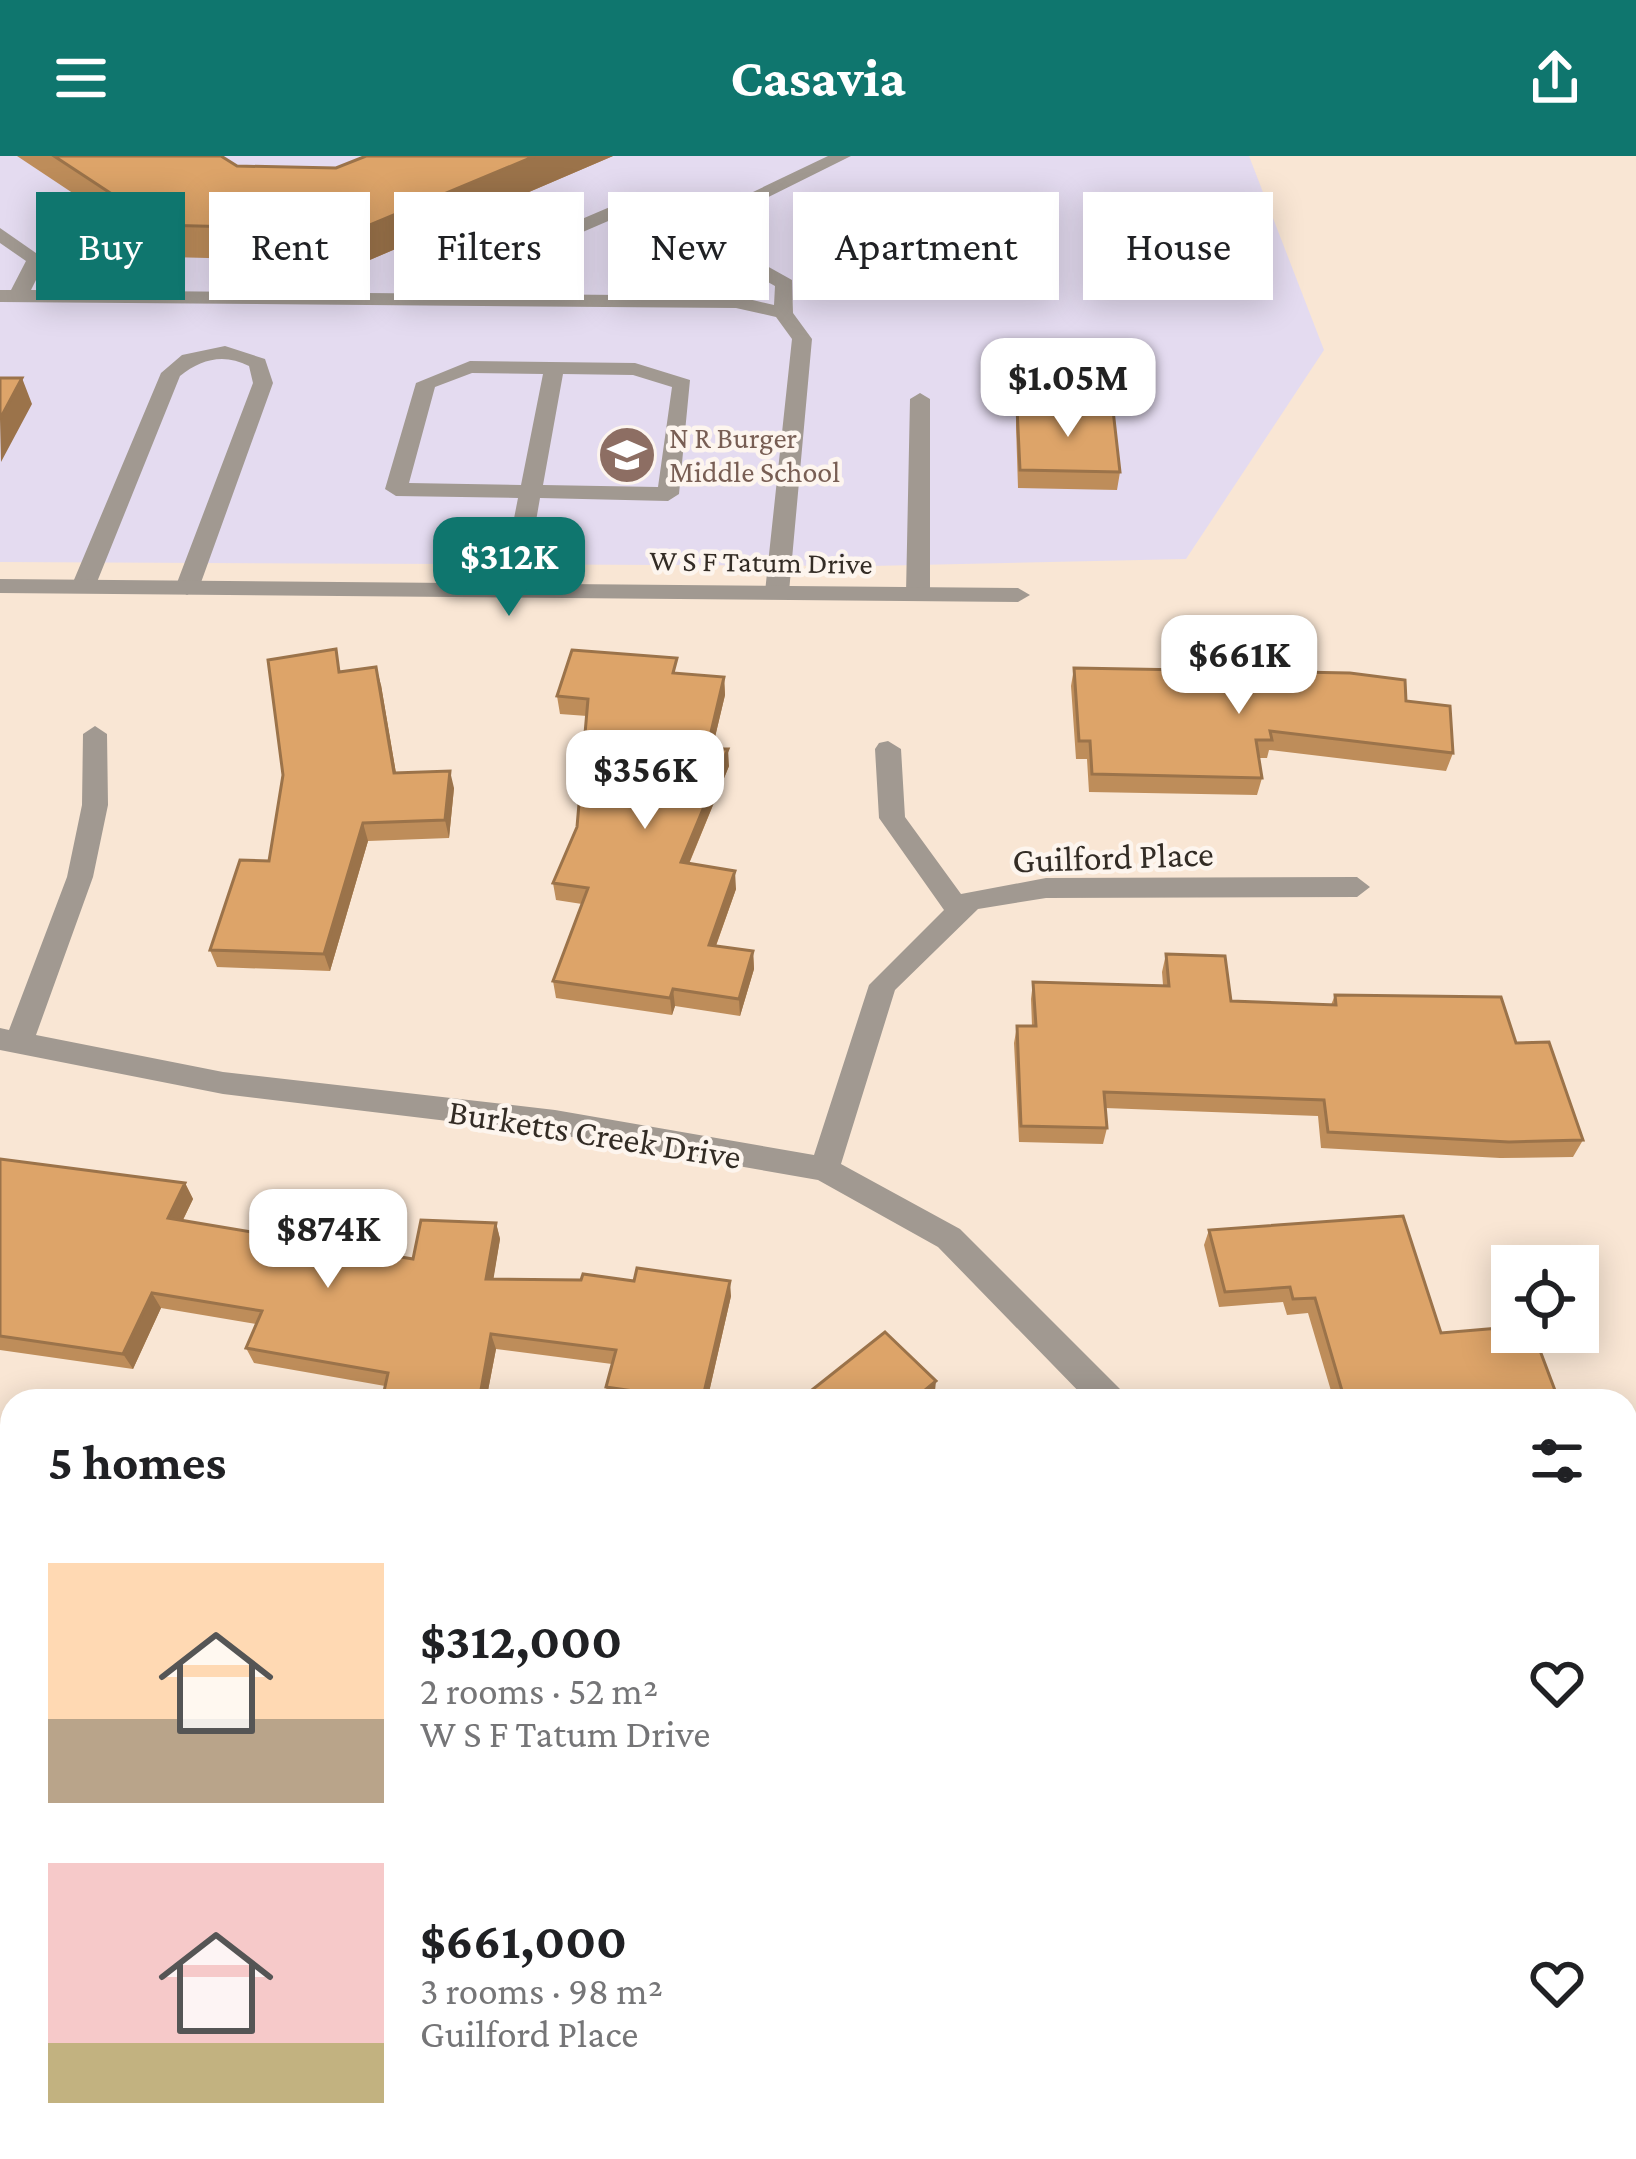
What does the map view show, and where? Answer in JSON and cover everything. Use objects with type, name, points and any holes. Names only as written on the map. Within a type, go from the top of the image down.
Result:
[{"type":"street","points":[[767,192],[842,156]]},
{"type":"street","points":[[0,234],[36,260],[9,296]]},
{"type":"street","points":[[769,275],[785,284],[783,313],[802,339],[777,592]]},
{"type":"street","points":[[9,296],[394,299]]},
{"type":"street","points":[[488,300],[736,302],[783,313]]},
{"type":"street","points":[[83,587],[171,373],[202,355],[250,357],[263,373],[262,382],[187,588]]},
{"type":"street","points":[[470,367],[554,368],[635,369],[683,383],[668,494],[396,489],[426,383],[470,367]]},
{"type":"street","points":[[512,590],[554,368]]},
{"type":"street","points":[[918,593],[920,399]]},
{"type":"street","name":"W S F Tatum Drive","points":[[0,586],[1018,595]]},
{"type":"street","points":[[9,1040],[80,878],[95,805],[95,734]]},
{"type":"street","points":[[888,749],[892,818],[960,912]]},
{"type":"street","name":"Guilford Place","points":[[824,1169],[883,985],[970,901],[1046,888],[1357,887]]},
{"type":"street","name":"Burketts Creek Drive","points":[[9,1040],[223,1083],[555,1122],[824,1169],[949,1238],[1097,1389]]},
{"type":"shaded area","name":"N R Burger Middle School","points":[[0,156],[1249,156],[1263,192],[1083,192],[1083,300],[1273,300],[1273,218],[1324,350],[1186,559],[871,566],[0,562]]},
{"type":"building","points":[[54,156],[221,156],[237,166],[336,168],[366,156],[535,156],[449,192],[394,192],[394,215],[370,225],[370,192],[209,192],[209,226],[185,226],[185,192],[109,192]]},
{"type":"building","points":[[0,378],[22,378],[0,419]]},
{"type":"building","points":[[1017,408],[1113,410],[1120,472],[1020,470]]},
{"type":"building","points":[[336,649],[339,672],[376,667],[394,773],[450,771],[445,820],[363,823],[324,954],[210,950],[240,860],[269,861],[283,775],[268,660]]},
{"type":"building","points":[[572,650],[677,658],[673,673],[724,677],[707,749],[728,749],[681,862],[735,871],[709,945],[753,951],[739,999],[673,989],[670,998],[553,981],[588,888],[553,883],[577,827],[588,699],[557,696]]},
{"type":"building","points":[[1074,668],[1350,673],[1405,680],[1406,701],[1450,706],[1453,753],[1270,731],[1272,740],[1256,740],[1262,778],[1092,774],[1090,741],[1079,741]]},
{"type":"building","points":[[1166,954],[1225,956],[1231,1001],[1336,1005],[1335,995],[1501,997],[1516,1043],[1549,1042],[1583,1140],[1509,1142],[1328,1132],[1324,1100],[1104,1092],[1107,1128],[1021,1126],[1017,1026],[1036,1026],[1033,982],[1169,986]]},
{"type":"building","points":[[0,1159],[185,1183],[168,1218],[413,1259],[421,1220],[496,1223],[486,1279],[581,1280],[583,1274],[634,1281],[637,1268],[730,1281],[705,1389],[606,1387],[616,1350],[491,1334],[481,1389],[385,1389],[388,1373],[246,1348],[262,1311],[152,1293],[123,1354],[0,1336]]},
{"type":"building","points":[[1403,1216],[1441,1333],[1491,1329],[1491,1353],[1541,1353],[1554,1389],[1342,1389],[1315,1298],[1293,1299],[1290,1287],[1225,1292],[1209,1230]]},
{"type":"building","points":[[885,1332],[936,1381],[926,1389],[813,1389]]},
{"type":"place","name":"N R Burger Middle School","points":[[627,455]]}]
